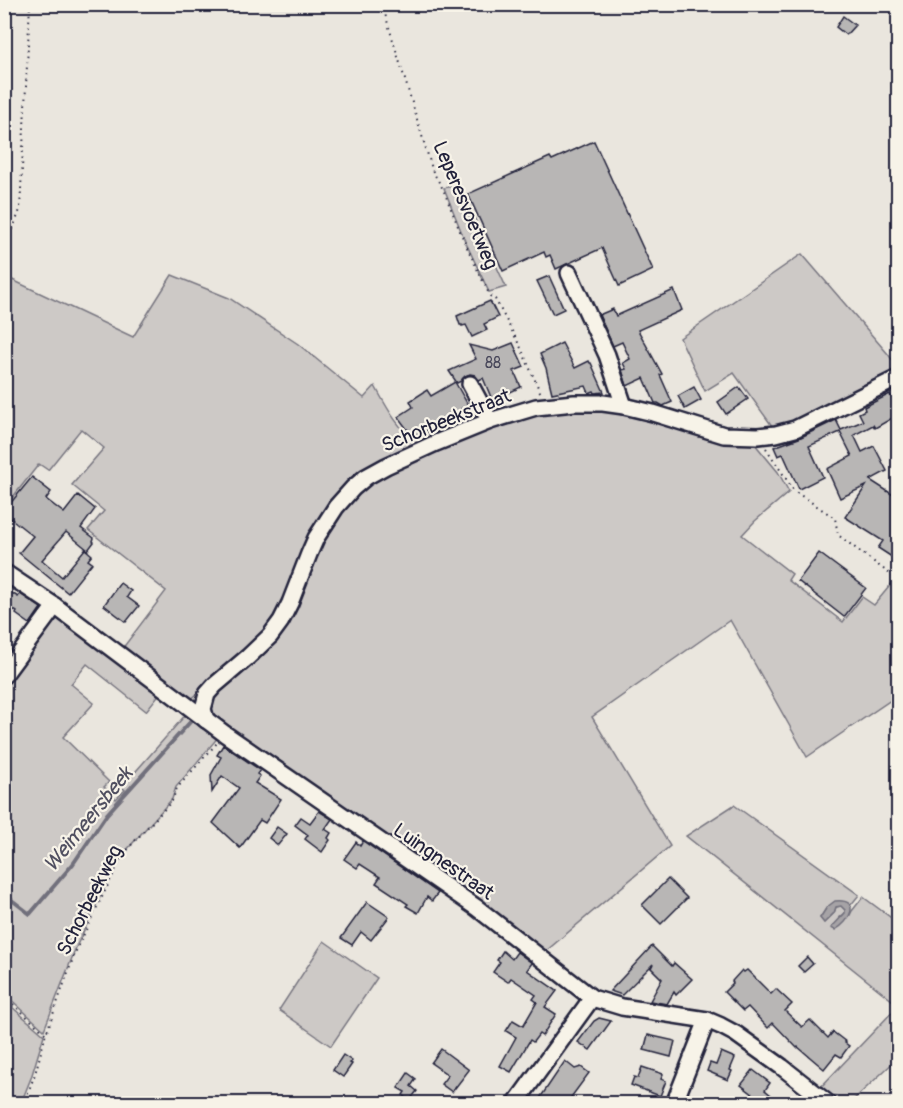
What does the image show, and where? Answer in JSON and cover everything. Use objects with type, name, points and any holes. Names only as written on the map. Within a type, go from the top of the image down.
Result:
[{"type":"street","points":[[569,273],[608,355],[624,406]]},
{"type":"street","name":"Schorbeekstraat","points":[[206,720],[203,709],[207,694],[270,636],[281,621],[291,603],[316,538],[336,507],[366,477],[386,466],[436,442],[490,421],[536,407],[589,402],[624,406],[653,413],[724,435],[776,434],[795,429],[898,378]]},
{"type":"street","points":[[470,384],[490,421]]},
{"type":"street","name":"Luingnestraat","points":[[4,572],[55,606],[225,734],[477,908],[592,998],[622,1007],[707,1020],[721,1026],[736,1034],[829,1104]]},
{"type":"street","points":[[4,675],[55,606]]},
{"type":"street","points":[[514,1104],[592,998]]},
{"type":"street","points":[[674,1104],[707,1020]]},
{"type":"path","points":[[4,252],[20,210],[30,4]]},
{"type":"path","name":"Leperesvoetweg","points":[[382,4],[433,172],[443,189],[490,296],[495,299],[521,348],[545,407]]},
{"type":"path","points":[[758,436],[794,491],[835,518],[838,535],[898,580]]},
{"type":"path","name":"Schorbeekweg","points":[[22,1104],[35,1074],[46,1034],[75,953],[122,857],[172,801],[177,788],[225,734]]},
{"type":"path","points":[[4,996],[46,1034]]},
{"type":"shaded area","points":[[459,184],[506,287],[489,292],[465,241],[444,188]]},
{"type":"shaded area","points":[[802,254],[888,354],[898,368],[898,373],[828,410],[775,430],[734,373],[705,391],[680,338]]},
{"type":"shaded area","points":[[172,275],[229,298],[298,344],[364,398],[375,386],[400,426],[420,445],[357,478],[275,622],[190,700],[122,649],[166,591],[88,530],[104,511],[72,485],[104,448],[81,429],[48,470],[39,464],[5,507],[4,276],[133,337]]},
{"type":"shaded area","points":[[593,408],[634,414],[754,443],[778,472],[789,492],[742,535],[792,574],[788,580],[843,622],[862,597],[874,605],[893,582],[898,586],[898,695],[807,757],[730,620],[592,717],[670,846],[546,951],[420,859],[216,718],[211,712],[209,698],[260,652],[318,545],[333,522],[355,494],[373,479],[521,416]]},
{"type":"shaded area","points":[[58,616],[161,692],[146,711],[87,664],[71,684],[94,703],[63,737],[109,782],[104,787],[116,799],[125,790],[122,787],[188,712],[220,735],[176,787],[172,799],[124,853],[111,874],[77,945],[44,1030],[5,994],[5,680],[52,620]]},
{"type":"shaded area","points":[[734,805],[859,895],[850,906],[848,903],[827,907],[820,918],[824,923],[834,913],[836,907],[841,906],[845,910],[839,918],[850,915],[863,897],[898,923],[898,1005],[686,836]]},
{"type":"shaded area","points":[[835,901],[848,903],[851,912],[845,922],[835,930],[831,928],[845,913],[841,906],[836,907],[834,913],[824,923],[820,918],[827,907]]},
{"type":"shaded area","points":[[324,941],[377,978],[331,1046],[279,1010]]},
{"type":"shaded area","points":[[4,1000],[44,1035],[21,1103],[5,1103]]},
{"type":"shaded area","points":[[898,1006],[898,1058],[850,1103],[837,1103],[818,1090]]},
{"type":"building","points":[[843,16],[855,25],[846,35],[836,27]]},
{"type":"building","points":[[594,141],[653,270],[619,286],[602,248],[556,269],[550,255],[546,257],[544,252],[503,271],[468,194],[550,157],[552,160]]},
{"type":"building","points":[[549,276],[564,309],[553,314],[537,281]]},
{"type":"building","points":[[674,290],[682,310],[638,330],[662,374],[660,375],[672,402],[663,406],[655,403],[644,378],[627,386],[622,370],[626,369],[623,363],[630,359],[622,342],[613,346],[599,315],[613,309],[616,316]]},
{"type":"building","points":[[490,301],[498,317],[484,324],[487,330],[472,337],[466,325],[460,325],[457,316]]},
{"type":"building","points":[[513,343],[524,367],[514,371],[521,387],[504,395],[505,397],[493,402],[483,378],[479,380],[475,375],[470,374],[457,383],[449,371],[476,359],[469,345],[493,351]]},
{"type":"building","points":[[562,343],[575,368],[589,361],[591,363],[604,392],[589,393],[586,386],[552,393],[540,354]]},
{"type":"building","points":[[455,382],[468,405],[440,422],[444,429],[430,435],[426,429],[413,437],[398,417],[413,407],[410,401],[427,390],[431,396]]},
{"type":"building","points":[[694,387],[701,400],[685,409],[678,396]]},
{"type":"building","points":[[739,387],[748,399],[726,414],[718,402]]},
{"type":"building","points":[[890,394],[898,411],[894,413],[896,416],[875,428],[873,425],[854,435],[862,452],[874,446],[887,471],[870,480],[898,498],[898,561],[878,548],[883,541],[845,517],[866,486],[840,498],[827,469],[852,456],[840,432],[809,446],[823,477],[799,489],[783,454],[778,456],[774,447],[836,420],[841,430],[863,421],[859,413],[865,410],[864,407]]},
{"type":"building","points":[[32,477],[51,492],[46,499],[64,513],[78,495],[95,509],[81,528],[94,538],[88,550],[66,532],[42,560],[62,577],[85,549],[92,555],[88,560],[92,563],[68,593],[19,553],[33,536],[4,513]]},
{"type":"building","points":[[819,553],[866,588],[844,617],[798,581]]},
{"type":"building","points":[[120,583],[131,591],[127,597],[139,606],[126,622],[104,605]]},
{"type":"building","points":[[4,588],[18,597],[20,594],[41,608],[30,624],[4,603]]},
{"type":"building","points":[[223,745],[260,770],[257,774],[260,776],[255,783],[281,799],[265,823],[260,820],[240,848],[213,823],[239,788],[222,776],[212,792],[211,775],[221,757],[217,755]]},
{"type":"building","points":[[319,811],[332,819],[325,829],[331,833],[328,838],[330,840],[322,852],[305,839],[308,835],[295,825],[301,817],[310,823]]},
{"type":"building","points":[[277,827],[287,834],[278,845],[269,838]]},
{"type":"building","points":[[363,841],[438,893],[432,901],[427,897],[418,913],[376,883],[380,877],[360,864],[357,868],[344,859],[356,842],[360,846]]},
{"type":"building","points":[[668,879],[687,898],[661,924],[642,905]]},
{"type":"building","points":[[367,902],[389,917],[371,940],[361,932],[352,945],[341,938]]},
{"type":"building","points":[[652,946],[672,966],[674,963],[692,979],[676,995],[674,992],[667,1004],[650,1001],[662,979],[651,968],[653,964],[622,995],[610,991]]},
{"type":"building","points":[[503,951],[512,959],[517,952],[532,963],[527,970],[557,991],[545,1007],[556,1014],[542,1036],[539,1034],[533,1042],[530,1040],[511,1072],[500,1066],[516,1037],[506,1031],[513,1020],[523,1026],[537,1002],[533,999],[536,995],[511,978],[508,982],[493,972],[500,962],[497,960]]},
{"type":"building","points":[[807,957],[813,964],[804,972],[798,966]]},
{"type":"building","points":[[742,970],[744,972],[747,970],[771,994],[776,989],[792,1004],[785,1011],[802,1027],[810,1020],[828,1038],[833,1032],[846,1042],[849,1046],[841,1057],[836,1054],[824,1069],[797,1048],[773,1023],[768,1028],[748,1007],[743,1011],[724,992]]},
{"type":"building","points":[[599,1018],[611,1021],[590,1050],[578,1042]]},
{"type":"building","points":[[648,1035],[675,1041],[671,1057],[644,1050]]},
{"type":"building","points":[[441,1049],[469,1070],[452,1092],[441,1084],[448,1075],[431,1063]]},
{"type":"building","points":[[721,1052],[735,1058],[728,1080],[707,1071],[710,1063],[716,1065]]},
{"type":"building","points":[[343,1055],[352,1061],[350,1063],[352,1064],[343,1077],[333,1070]]},
{"type":"building","points":[[565,1061],[575,1069],[581,1067],[589,1073],[566,1104],[536,1104]]},
{"type":"building","points":[[642,1067],[663,1074],[661,1079],[666,1081],[660,1096],[631,1085],[634,1077],[638,1078]]},
{"type":"building","points":[[753,1070],[770,1083],[765,1090],[782,1104],[766,1104],[741,1085]]},
{"type":"building","points":[[408,1073],[416,1079],[411,1086],[417,1091],[410,1100],[403,1095],[405,1092],[398,1088]]},
{"type":"waterway","name":"Weimeersbeek","points":[[4,894],[30,914],[73,864],[107,814],[191,721]]}]
